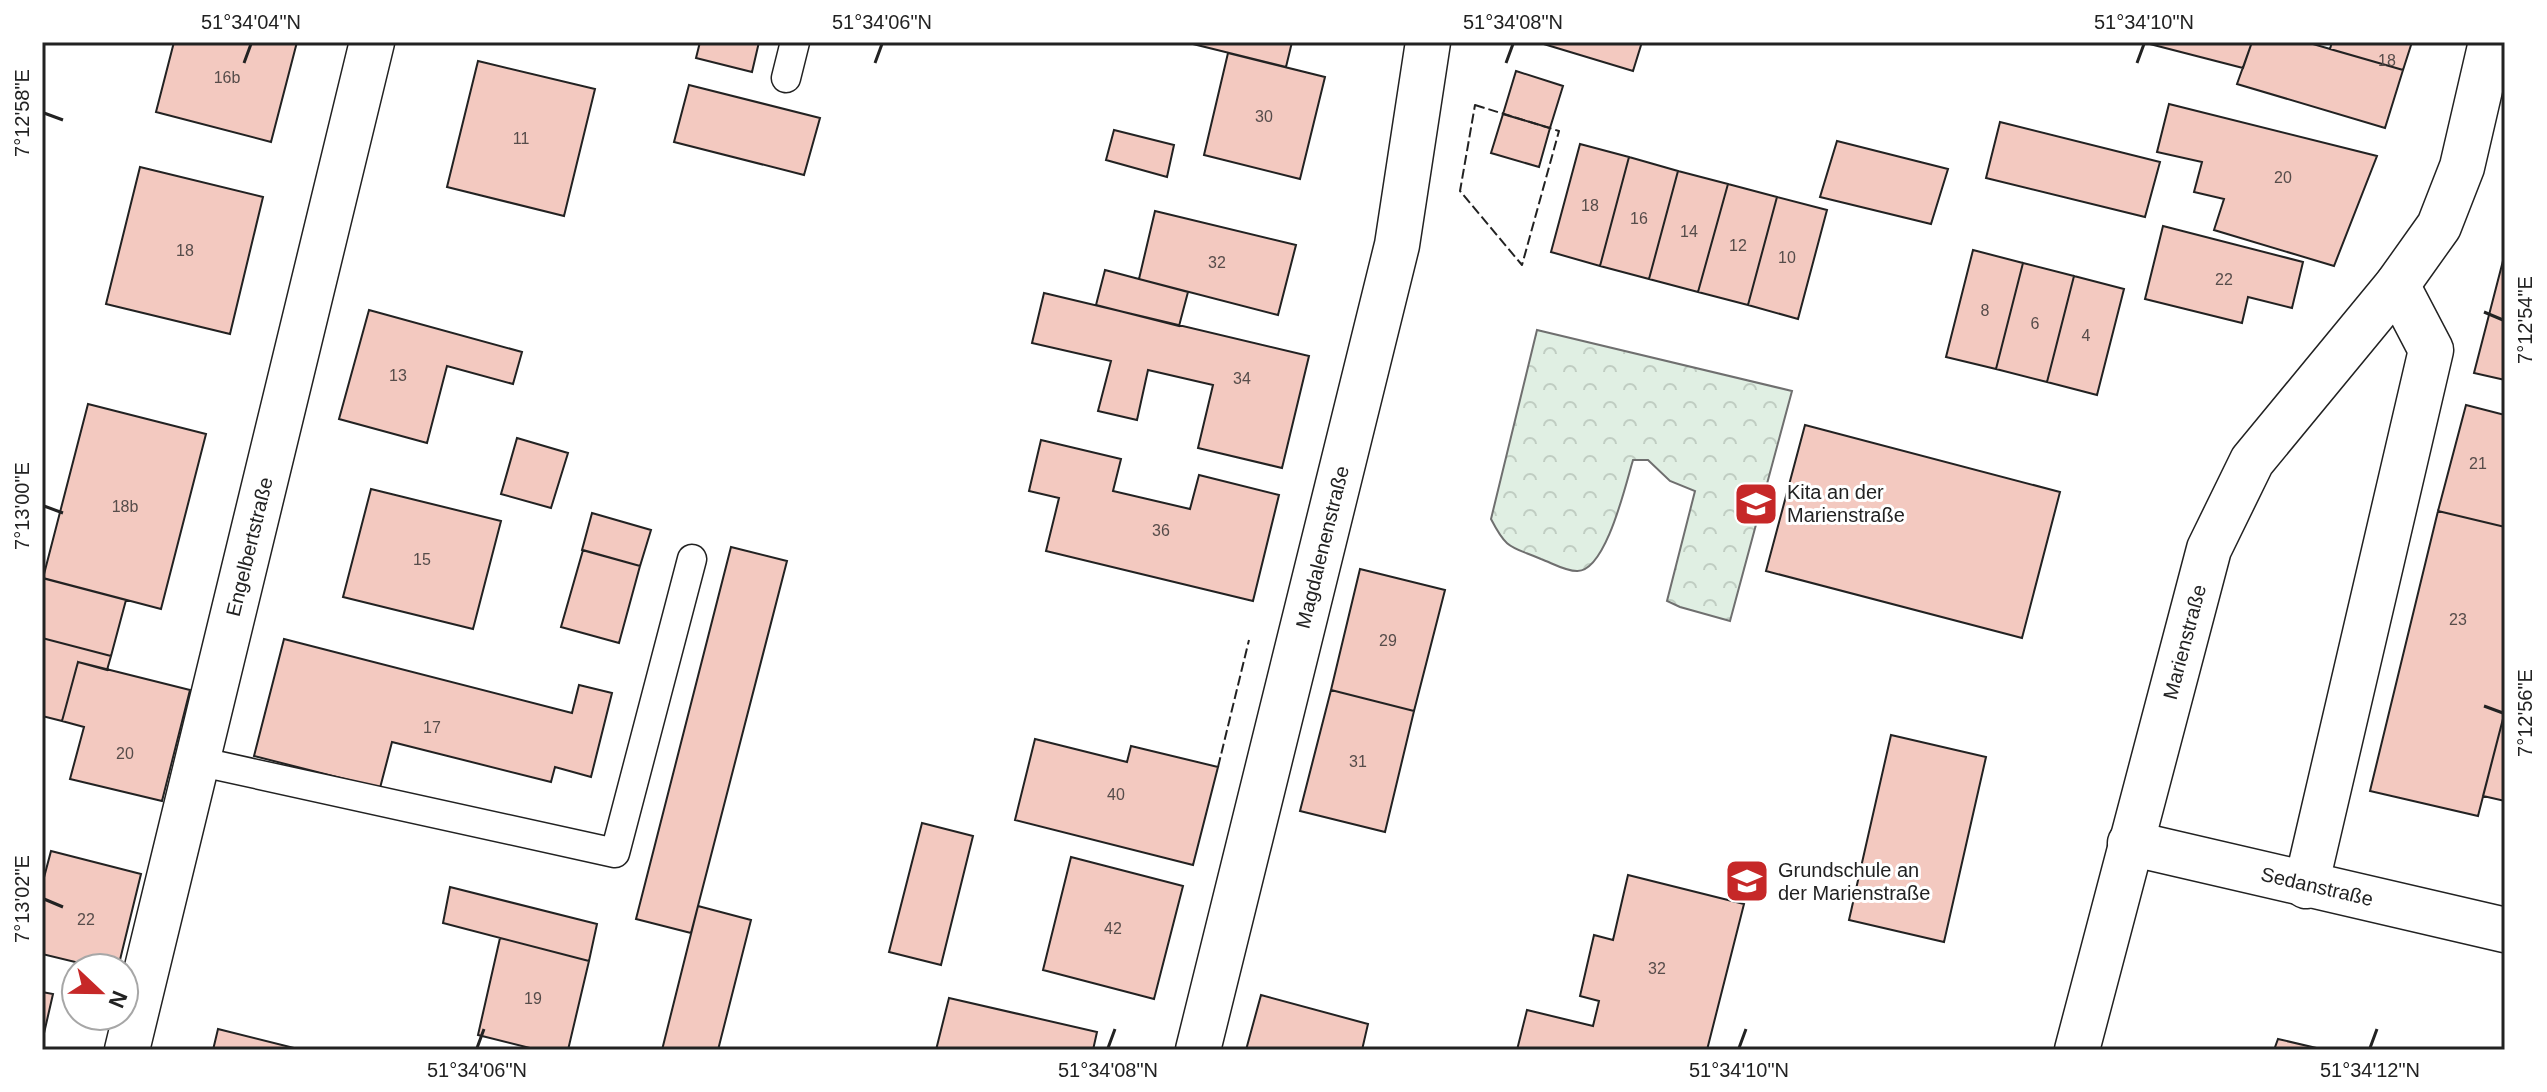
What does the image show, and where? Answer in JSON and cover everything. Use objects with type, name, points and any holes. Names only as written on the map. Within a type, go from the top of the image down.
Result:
[{"type":"street","name":"Engelbertstraße","points":[[127,1050],[372,42]]},
{"type":"street","name":"Magdalenenstraße","points":[[1198,1050],[1397,245],[1428,42]]},
{"type":"street","name":"Marienstraße","points":[[2077,1050],[2209,549],[2252,461],[2397,285],[2439,226],[2462,167],[2491,42]]},
{"type":"street","points":[[2306,886],[2431,350],[2397,285]]},
{"type":"street","name":"Sedanstraße","points":[[2130,843],[2505,930]]},
{"type":"lane","points":[[786,78],[795,42]]},
{"type":"lane","points":[[197,761],[615,853],[692,559]]},
{"type":"green space","points":[[1537,330],[1792,391],[1730,621],[1667,601],[1695,491],[1670,481],[1648,460],[1633,460],[1606,542],[1587,567],[1577,571],[1563,568],[1516,549],[1501,536],[1491,519]]},
{"type":"building","points":[[174,42],[297,42],[271,142],[156,112]]},
{"type":"building","points":[[700,42],[759,42],[752,72],[696,58]]},
{"type":"building","points":[[1194,42],[1292,42],[1286,67]]},
{"type":"building","points":[[1537,42],[1642,42],[1633,71]]},
{"type":"building","points":[[2142,42],[2252,42],[2243,68]]},
{"type":"building","points":[[2252,42],[2306,42],[2403,70],[2385,128],[2237,84]]},
{"type":"building","points":[[2332,42],[2412,42],[2403,70],[2330,49]]},
{"type":"building","points":[[1228,53],[1325,77],[1300,179],[1204,155]]},
{"type":"building","points":[[478,61],[595,89],[564,216],[447,187]]},
{"type":"building","points":[[1516,71],[1563,86],[1550,128],[1503,114]]},
{"type":"building","points":[[689,85],[820,118],[804,175],[674,142]]},
{"type":"building","points":[[2169,104],[2377,156],[2334,266],[2214,230],[2224,199],[2194,192],[2202,162],[2157,152]]},
{"type":"building","points":[[1503,114],[1550,128],[1539,167],[1491,153]]},
{"type":"building","points":[[2000,122],[2160,162],[2145,217],[1986,178]]},
{"type":"building","points":[[1114,130],[1174,145],[1167,177],[1106,160]]},
{"type":"building","points":[[1837,141],[1948,169],[1931,224],[1820,197]]},
{"type":"building","points":[[1580,144],[1629,157],[1600,266],[1551,252]]},
{"type":"building","points":[[1629,157],[1678,171],[1649,279],[1600,266]]},
{"type":"building","points":[[140,167],[263,197],[230,334],[106,304]]},
{"type":"building","points":[[1678,171],[1728,184],[1698,292],[1649,279]]},
{"type":"building","points":[[1728,184],[1777,197],[1748,305],[1698,292]]},
{"type":"building","points":[[1777,197],[1827,210],[1798,319],[1748,305]]},
{"type":"building","points":[[1155,211],[1296,245],[1278,315],[1139,279]]},
{"type":"building","points":[[2163,226],[2303,262],[2292,308],[2248,297],[2242,323],[2145,299]]},
{"type":"building","points":[[1973,250],[2023,263],[1996,369],[1946,357]]},
{"type":"building","points":[[2505,253],[2505,380],[2474,373]]},
{"type":"building","points":[[2023,263],[2074,276],[2047,382],[1996,369]]},
{"type":"building","points":[[1105,270],[1188,292],[1179,326],[1096,305]]},
{"type":"building","points":[[2074,276],[2124,289],[2097,395],[2047,382]]},
{"type":"building","points":[[1044,293],[1309,356],[1282,468],[1198,448],[1213,385],[1148,370],[1137,420],[1098,411],[1111,361],[1032,343]]},
{"type":"building","points":[[369,310],[522,352],[513,384],[447,366],[427,443],[339,419]]},
{"type":"building","points":[[88,404],[206,434],[161,609],[43,578]]},
{"type":"building","points":[[2466,405],[2505,415],[2505,527],[2438,511]]},
{"type":"building","points":[[1805,425],[2060,492],[2022,638],[1766,571]]},
{"type":"building","points":[[517,438],[568,453],[551,508],[501,494]]},
{"type":"building","points":[[1041,440],[1121,459],[1113,491],[1190,509],[1199,475],[1279,495],[1253,601],[1046,551],[1059,498],[1029,491]]},
{"type":"building","points":[[371,489],[501,521],[473,629],[343,597]]},
{"type":"building","points":[[2438,511],[2505,527],[2505,711],[2478,816],[2370,791]]},
{"type":"building","points":[[592,513],[651,530],[640,566],[582,550]]},
{"type":"building","points":[[731,547],[787,561],[691,933],[636,919]]},
{"type":"building","points":[[583,550],[640,566],[619,643],[561,627]]},
{"type":"building","points":[[1360,569],[1445,590],[1414,711],[1331,690]]},
{"type":"building","points":[[42,578],[126,600],[111,656],[42,638]]},
{"type":"building","points":[[42,638],[111,656],[107,670],[78,662],[62,721],[42,716]]},
{"type":"building","points":[[284,639],[572,713],[579,685],[612,693],[591,777],[555,767],[551,782],[392,742],[380,788],[254,756]]},
{"type":"building","points":[[78,662],[190,690],[162,801],[70,779],[84,727],[62,721]]},
{"type":"building","points":[[1331,690],[1414,711],[1385,832],[1300,811]]},
{"type":"building","points":[[2505,711],[2505,801],[2483,796]]},
{"type":"building","points":[[1891,735],[1986,757],[1944,942],[1849,920]]},
{"type":"building","points":[[1035,739],[1127,762],[1131,746],[1218,767],[1193,865],[1015,820]]},
{"type":"building","points":[[922,823],[973,836],[941,965],[889,952]]},
{"type":"building","points":[[51,851],[141,874],[122,952],[60,952],[60,958],[42,954],[42,885]]},
{"type":"building","points":[[1071,857],[1183,886],[1154,999],[1043,970]]},
{"type":"building","points":[[1628,875],[1744,904],[1707,1050],[1517,1050],[1527,1010],[1593,1026],[1599,1001],[1580,996],[1594,935],[1613,940]]},
{"type":"building","points":[[450,887],[597,924],[589,961],[443,923]]},
{"type":"building","points":[[698,906],[751,920],[718,1050],[662,1050]]},
{"type":"building","points":[[500,938],[589,961],[568,1050],[538,1050],[478,1035]]},
{"type":"building","points":[[42,992],[53,994],[42,1042]]},
{"type":"building","points":[[1261,995],[1368,1024],[1362,1050],[1246,1050]]},
{"type":"building","points":[[949,998],[1097,1032],[1093,1050],[936,1050]]},
{"type":"building","points":[[218,1029],[302,1050],[213,1050]]},
{"type":"building","points":[[2278,1039],[2325,1050],[2274,1050]]},
{"type":"fence","points":[[1475,105],[1559,131],[1522,265],[1460,191],[1475,105]]},
{"type":"fence","points":[[1218,767],[1249,640]]},
{"type":"place","name":"Kita an der Marienstraße","points":[[1756,504]]},
{"type":"place","name":"Grundschule an der Marienstraße","points":[[1747,881]]}]
